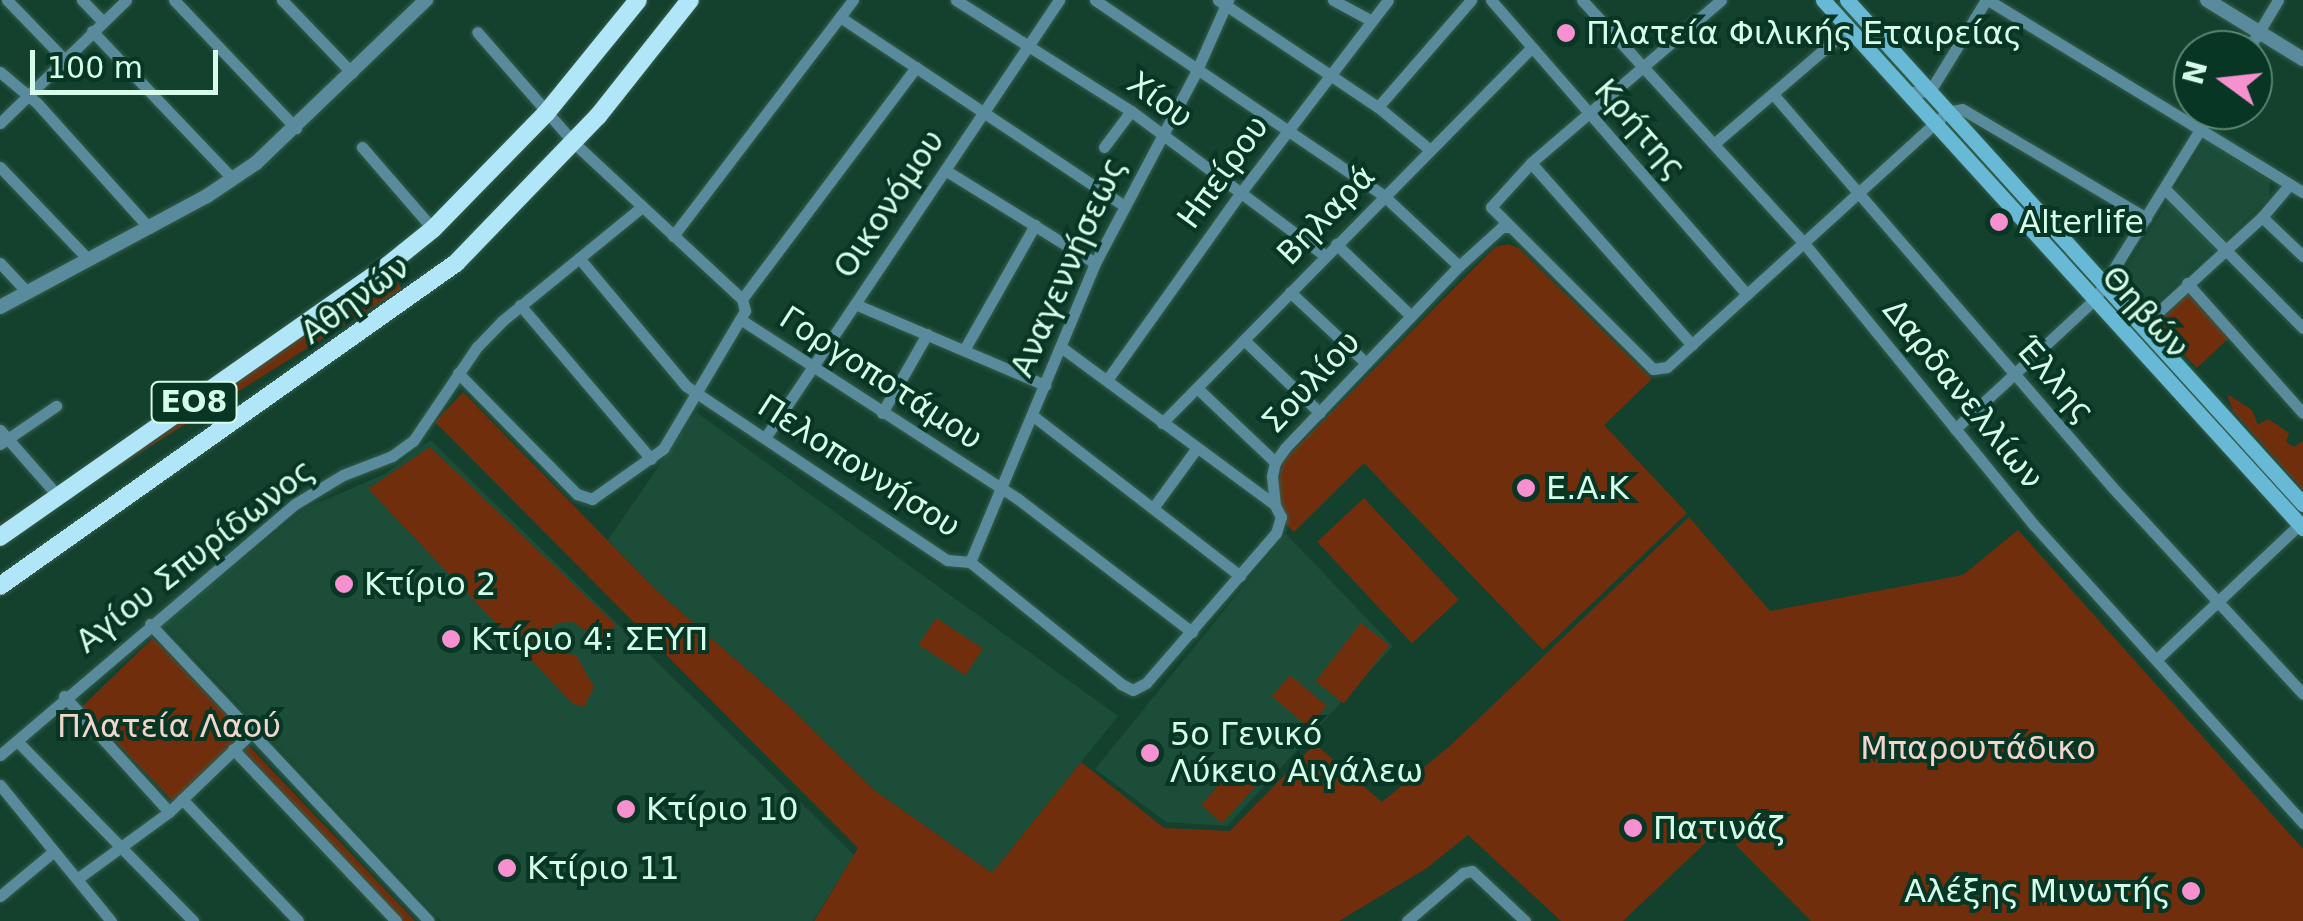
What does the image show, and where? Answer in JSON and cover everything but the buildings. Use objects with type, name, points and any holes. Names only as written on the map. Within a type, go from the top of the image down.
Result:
[{"type":"highway","name":"Αθηνών","points":[[0,536],[433,229],[548,112],[638,0]]},
{"type":"highway","name":"Αθηνών","points":[[0,586],[412,298],[497,225],[574,142],[690,0]]},
{"type":"main road","name":"Θηβών","points":[[1822,0],[1907,92],[1941,117],[2106,285],[2303,504]]},
{"type":"main road","name":"Θηβών","points":[[1847,0],[1930,91],[1941,117],[2096,299],[2301,526]]},
{"type":"street","points":[[7,0],[63,58]]},
{"type":"street","points":[[82,0],[103,22]]},
{"type":"street","points":[[0,123],[126,0]]},
{"type":"street","points":[[174,0],[296,128]]},
{"type":"street","points":[[0,306],[233,179],[296,128],[426,0]]},
{"type":"street","points":[[673,236],[853,0]]},
{"type":"street","name":"Χίου","points":[[956,0],[1132,111],[1324,255]]},
{"type":"street","name":"Οικονόμου","points":[[766,438],[1059,0]]},
{"type":"street","points":[[1094,0],[1383,194],[1459,266]]},
{"type":"street","points":[[1333,0],[1372,22]]},
{"type":"street","name":"Ηπείρου","points":[[1107,380],[1242,191],[1388,0]]},
{"type":"street","points":[[1378,107],[1472,0]]},
{"type":"street","name":"Κρήτης","points":[[1491,0],[1747,294]]},
{"type":"street","points":[[1721,0],[1532,164],[1491,207],[1657,370],[1692,345],[1941,117],[1962,109],[2146,218]]},
{"type":"street","points":[[1907,92],[1930,91],[1987,0],[2173,111]]},
{"type":"street","points":[[2206,0],[2256,30]]},
{"type":"street","points":[[2260,30],[2278,0]]},
{"type":"street","points":[[285,1],[352,73]]},
{"type":"street","name":"Δαρδανελλίων","points":[[1584,1],[1716,142],[1955,428],[2303,823]]},
{"type":"street","points":[[1224,2],[1378,107],[1430,149]]},
{"type":"street","name":"Αναγεννήσεως","points":[[970,562],[1094,262],[1197,70],[1224,2]]},
{"type":"street","points":[[840,17],[1124,206]]},
{"type":"street","points":[[1716,142],[1848,28]]},
{"type":"street","points":[[92,31],[233,179]]},
{"type":"street","name":"Γοργοποτάμου","points":[[477,32],[574,142],[742,299],[742,321],[1000,488],[1192,632]]},
{"type":"street","points":[[2273,40],[2303,58]]},
{"type":"street","name":"Βηλαρά","points":[[1162,423],[1383,194],[1531,48]]},
{"type":"street","points":[[742,299],[916,67]]},
{"type":"street","points":[[0,72],[27,95],[149,228]]},
{"type":"street","name":"Έλλης","points":[[1773,94],[2014,374],[2303,694]]},
{"type":"street","points":[[1104,146],[1132,111]]},
{"type":"street","points":[[1955,428],[2096,299],[2201,130]]},
{"type":"street","points":[[2205,130],[2303,192]]},
{"type":"street","points":[[362,147],[433,229]]},
{"type":"street","points":[[1532,164],[1692,345]]},
{"type":"street","points":[[0,168],[88,259]]},
{"type":"street","points":[[944,170],[1094,262]]},
{"type":"street","points":[[2144,326],[2262,217],[2290,184]]},
{"type":"street","points":[[2164,189],[2303,328]]},
{"type":"street","name":"Αγίου Σπυρίδωνος","points":[[0,754],[295,504],[344,475],[392,456],[412,441],[477,347],[520,305],[642,206]]},
{"type":"street","points":[[2262,217],[2303,256]]},
{"type":"street","points":[[964,350],[1034,226]]},
{"type":"street","name":"Σουλίου","points":[[1133,690],[1146,683],[1276,533],[1281,517],[1275,505],[1275,462],[1459,266],[1502,227],[1509,227]]},
{"type":"street","points":[[1336,244],[1411,316]]},
{"type":"street","name":"Πελοποννήσου","points":[[579,258],[698,394],[947,560],[970,562],[1120,684],[1133,690]]},
{"type":"street","points":[[0,262],[28,292]]},
{"type":"street","points":[[2188,283],[2303,413]]},
{"type":"street","points":[[1290,292],[1366,364]]},
{"type":"street","points":[[855,304],[1045,385]]},
{"type":"street","points":[[520,305],[651,459]]},
{"type":"street","points":[[458,372],[587,499],[662,449],[742,321]]},
{"type":"street","points":[[882,413],[927,334]]},
{"type":"street","points":[[1244,340],[1320,413]]},
{"type":"street","points":[[1062,347],[1275,505]]},
{"type":"street","points":[[1197,388],[1275,462]]},
{"type":"street","points":[[56,406],[3,438],[58,496]]},
{"type":"street","points":[[1032,414],[1240,576]]},
{"type":"street","points":[[1153,508],[1196,448]]},
{"type":"street","points":[[2156,660],[2301,526]]},
{"type":"street","points":[[150,624],[429,921]]},
{"type":"street","points":[[64,696],[170,812]]},
{"type":"street","points":[[77,879],[170,812],[252,732]]},
{"type":"street","points":[[17,741],[125,846],[193,921]]},
{"type":"street","points":[[233,750],[396,921]]},
{"type":"street","points":[[0,785],[111,921]]},
{"type":"street","points":[[182,800],[298,921]]},
{"type":"street","points":[[0,896],[54,851]]},
{"type":"street","points":[[1407,921],[1463,873],[1472,871],[1526,921]]},
{"type":"shaded area","points":[[2205,140],[2270,181],[2269,198],[2225,240],[2174,190]]},
{"type":"shaded area","points":[[2169,200],[2215,248],[2150,309],[2122,274]]},
{"type":"shaded area","points":[[696,412],[1118,716],[992,873],[874,790],[790,707],[657,591],[608,540]]},
{"type":"shaded area","points":[[430,440],[854,855],[813,921],[441,921],[163,624],[306,508],[385,474]]},
{"type":"shaded area","points":[[1286,534],[1393,646],[1227,826],[1166,822],[1095,769]]},
{"type":"green space","name":"E.A.K","points":[[1508,244],[1519,248],[1652,379],[1604,425],[1687,513],[1543,650],[1364,463],[1294,532],[1285,523],[1277,488],[1283,461],[1495,247]]},
{"type":"green space","points":[[395,278],[402,289],[0,540],[0,525]]},
{"type":"green space","points":[[2188,294],[2229,338],[2197,368],[2156,324]]},
{"type":"green space","name":"Μπαρουτάδικο","points":[[463,392],[657,591],[790,707],[874,790],[992,873],[1081,762],[1164,828],[1230,831],[1315,744],[1382,802],[1451,745],[1689,517],[1770,611],[1963,575],[2018,530],[2303,849],[2303,921],[1811,921],[1720,829],[1623,921],[1561,921],[1468,835],[1427,868],[1339,921],[814,921],[858,848],[435,422]]},
{"type":"green space","points":[[2227,394],[2252,410],[2258,425],[2268,419],[2289,433],[2286,442],[2294,447],[2303,441],[2303,490],[2233,411]]},
{"type":"green space","points":[[430,447],[616,625],[600,640],[573,622],[556,623],[549,634],[550,645],[558,653],[576,655],[594,687],[584,707],[573,704],[368,489]]},
{"type":"green space","points":[[1364,498],[1459,600],[1412,643],[1317,542]]},
{"type":"green space","points":[[936,618],[983,648],[966,675],[919,645]]},
{"type":"green space","points":[[1361,623],[1389,645],[1344,703],[1315,681]]},
{"type":"green space","name":"Πλατεία Λαού","points":[[153,638],[244,732],[173,801],[82,707]]},
{"type":"green space","points":[[1290,675],[1327,706],[1309,727],[1272,696]]},
{"type":"green space","points":[[246,746],[415,921],[402,921],[245,752]]},
{"type":"green space","points":[[1236,766],[1257,785],[1222,823],[1201,805]]},
{"type":"place","name":"Πλατεία Φιλικής Εταιρείας","points":[[1566,33]]},
{"type":"place","name":"Alterlife","points":[[1999,222]]},
{"type":"place","name":"E.A.K","points":[[1526,488]]},
{"type":"place","name":"Κτίριο 2","points":[[344,584]]},
{"type":"place","name":"Κτίριο 4: ΣΕΥΠ","points":[[451,639]]},
{"type":"place","name":"5ο Γενικό Λύκειο Αιγάλεω","points":[[1150,753]]},
{"type":"place","name":"Κτίριο 10","points":[[626,809]]},
{"type":"place","name":"Πατινάζ","points":[[1633,828]]},
{"type":"place","name":"Κτίριο 11","points":[[507,868]]},
{"type":"place","name":"Αλέξης Μινωτής","points":[[2191,891]]}]
